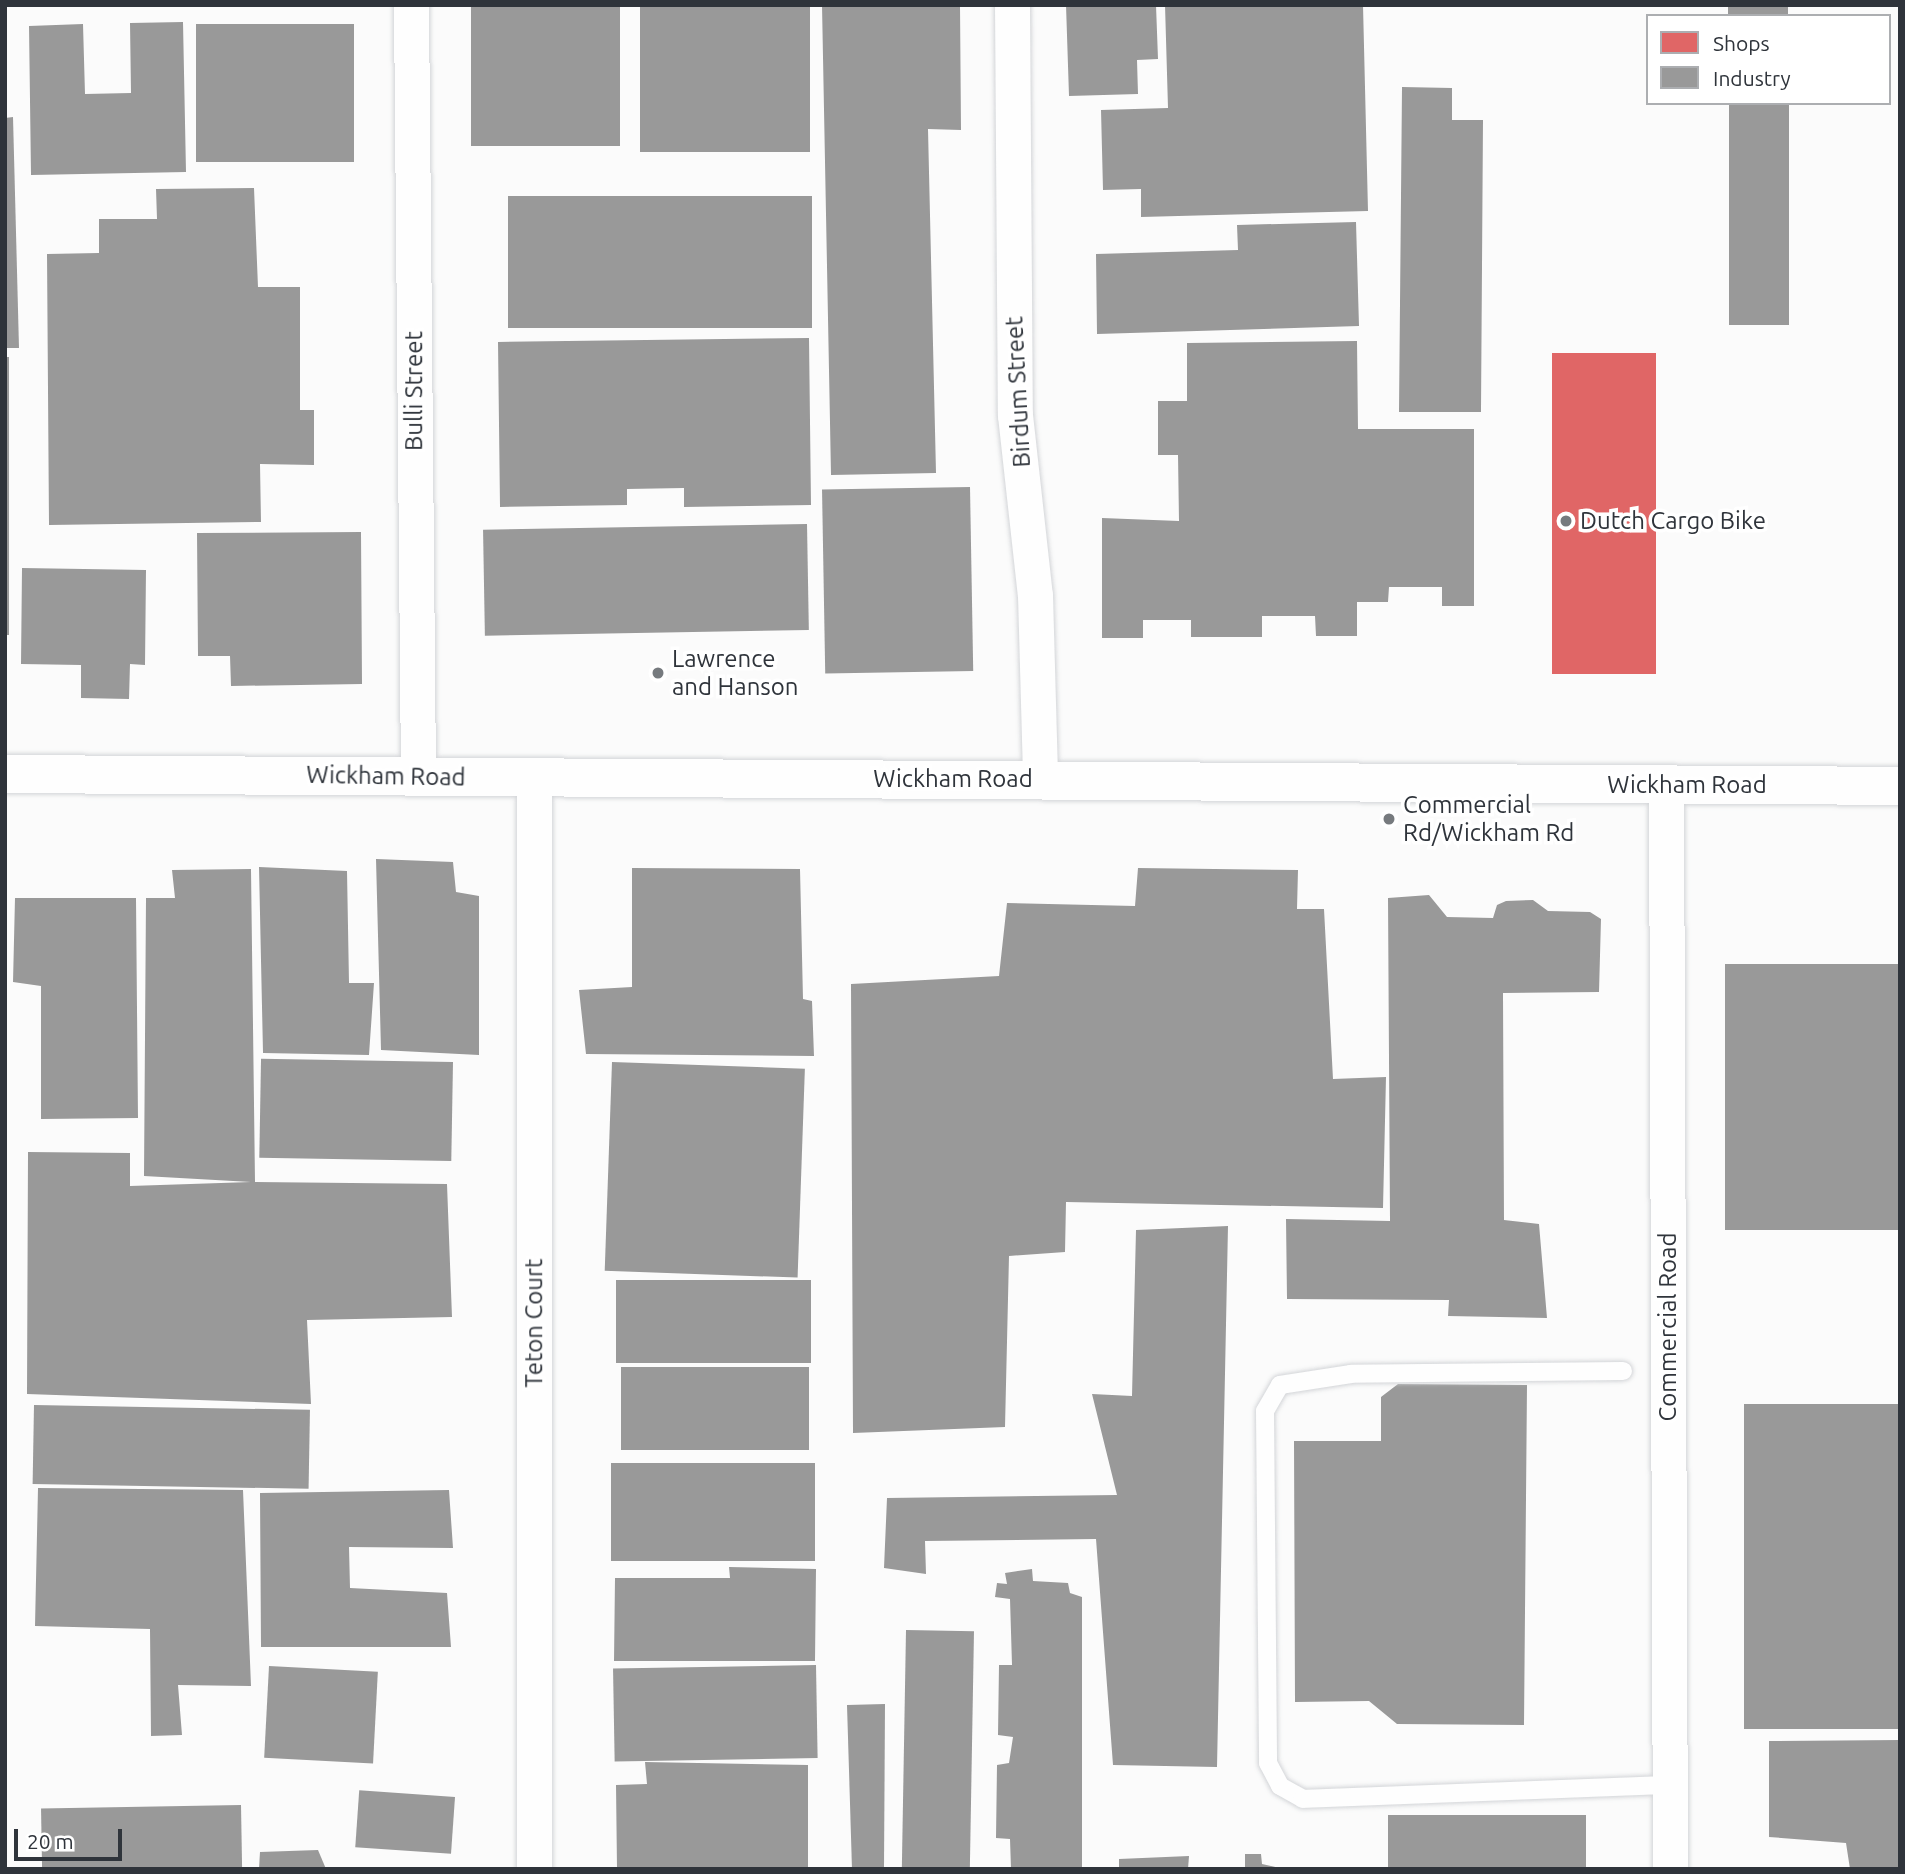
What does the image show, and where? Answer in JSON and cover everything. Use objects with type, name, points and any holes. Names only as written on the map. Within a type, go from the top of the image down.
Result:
[{"type":"main road","name":"Wickham Road","points":[[5,774],[1900,786]]},
{"type":"street","name":"Bulli Street","points":[[411,5],[418,777]]},
{"type":"street","name":"Birdum Street","points":[[1012,5],[1015,415],[1035,595],[1040,779]]},
{"type":"street","name":"Teton Court","points":[[534,778],[534,1869]]},
{"type":"street","name":"Commercial Road","points":[[1666,785],[1670,1869]]},
{"type":"lane","points":[[1623,1371],[1351,1374],[1280,1385],[1265,1411],[1268,1763],[1280,1786],[1303,1799],[1670,1785]]},
{"type":"building: Shops","points":[[1552,353],[1656,353],[1656,674],[1552,674]]},
{"type":"building: Industry","points":[[471,5],[620,5],[620,146],[471,146]]},
{"type":"building: Industry","points":[[640,5],[810,5],[810,152],[640,152]]},
{"type":"building: Industry","points":[[822,5],[960,5],[961,130],[928,129],[936,473],[831,475]]},
{"type":"building: Industry","points":[[1066,5],[1156,5],[1158,59],[1137,60],[1138,94],[1069,96]]},
{"type":"building: Industry","points":[[1165,5],[1363,5],[1368,211],[1141,217],[1141,189],[1103,190],[1101,110],[1168,108]]},
{"type":"building: Industry","points":[[1728,5],[1788,5],[1788,14],[1728,14]]},
{"type":"building: Industry","points":[[183,22],[186,172],[31,175],[29,26],[83,24],[85,94],[131,93],[130,23]]},
{"type":"building: Industry","points":[[196,24],[354,24],[354,162],[196,162]]},
{"type":"building: Industry","points":[[1402,87],[1452,88],[1452,120],[1483,120],[1481,412],[1399,412]]},
{"type":"building: Industry","points":[[1729,105],[1789,105],[1789,325],[1729,325]]},
{"type":"building: Industry","points":[[13,117],[19,348],[5,348],[5,118]]},
{"type":"building: Industry","points":[[254,188],[258,287],[300,287],[300,410],[314,410],[314,465],[260,464],[261,522],[49,525],[47,254],[99,253],[99,219],[157,219],[156,189]]},
{"type":"building: Industry","points":[[508,196],[812,196],[812,328],[508,328]]},
{"type":"building: Industry","points":[[1356,222],[1359,326],[1097,334],[1096,254],[1238,250],[1237,225]]},
{"type":"building: Industry","points":[[809,338],[811,505],[684,507],[684,488],[627,489],[627,505],[500,507],[498,342]]},
{"type":"building: Industry","points":[[1357,341],[1358,429],[1474,429],[1474,606],[1442,606],[1442,587],[1389,587],[1388,602],[1357,602],[1357,636],[1316,636],[1315,616],[1262,616],[1262,637],[1191,637],[1191,620],[1143,620],[1143,638],[1102,638],[1102,518],[1179,521],[1178,455],[1158,455],[1158,401],[1187,401],[1187,343]]},
{"type":"building: Industry","points":[[5,357],[9,357],[9,635],[5,635]]},
{"type":"building: Industry","points":[[970,487],[973,671],[825,674],[822,490]]},
{"type":"building: Industry","points":[[807,524],[809,630],[485,636],[483,530]]},
{"type":"building: Industry","points":[[361,532],[362,684],[231,686],[230,656],[198,656],[197,533]]},
{"type":"building: Industry","points":[[22,568],[146,570],[145,665],[130,664],[129,699],[81,698],[81,665],[21,664]]},
{"type":"building: Industry","points":[[376,859],[453,862],[456,892],[479,896],[479,1055],[381,1050]]},
{"type":"building: Industry","points":[[259,867],[347,871],[349,983],[374,983],[369,1055],[263,1053]]},
{"type":"building: Industry","points":[[632,868],[800,869],[803,999],[812,1001],[814,1056],[586,1054],[579,990],[632,987]]},
{"type":"building: Industry","points":[[1138,868],[1298,870],[1297,909],[1324,909],[1333,1079],[1386,1077],[1383,1208],[1066,1202],[1065,1252],[1009,1256],[1005,1427],[853,1433],[851,984],[999,976],[1007,903],[1135,906]]},
{"type":"building: Industry","points":[[251,869],[255,1182],[447,1184],[452,1317],[307,1320],[311,1404],[27,1394],[28,1152],[130,1153],[130,1186],[251,1182],[144,1176],[146,898],[175,898],[172,870]]},
{"type":"building: Industry","points":[[1429,895],[1447,917],[1493,918],[1497,905],[1506,901],[1533,900],[1548,911],[1590,912],[1601,919],[1599,992],[1503,993],[1504,1220],[1539,1224],[1547,1318],[1448,1316],[1449,1300],[1287,1299],[1286,1219],[1390,1221],[1388,898]]},
{"type":"building: Industry","points":[[15,898],[136,898],[138,1118],[41,1119],[41,986],[13,982]]},
{"type":"building: Industry","points":[[1725,964],[1900,964],[1900,1230],[1725,1230]]},
{"type":"building: Industry","points":[[261,1059],[453,1062],[451,1161],[259,1158]]},
{"type":"building: Industry","points":[[612,1062],[805,1069],[798,1278],[605,1271]]},
{"type":"building: Industry","points":[[1228,1226],[1217,1767],[1113,1765],[1096,1539],[925,1541],[926,1574],[884,1568],[887,1498],[1117,1495],[1092,1394],[1132,1396],[1136,1230]]},
{"type":"building: Industry","points":[[616,1280],[811,1280],[811,1363],[616,1363]]},
{"type":"building: Industry","points":[[621,1367],[809,1367],[809,1450],[621,1450]]},
{"type":"building: Industry","points":[[1398,1384],[1527,1385],[1524,1725],[1397,1724],[1369,1701],[1295,1702],[1294,1441],[1381,1441],[1381,1397]]},
{"type":"building: Industry","points":[[1744,1404],[1900,1404],[1900,1729],[1744,1729]]},
{"type":"building: Industry","points":[[34,1405],[310,1410],[309,1489],[33,1484]]},
{"type":"building: Industry","points":[[611,1463],[815,1463],[815,1561],[611,1561]]},
{"type":"building: Industry","points":[[38,1488],[243,1490],[251,1686],[178,1685],[182,1735],[151,1736],[150,1629],[35,1626]]},
{"type":"building: Industry","points":[[449,1490],[453,1548],[349,1547],[350,1588],[447,1593],[451,1647],[261,1647],[260,1493]]},
{"type":"building: Industry","points":[[729,1567],[816,1569],[815,1661],[614,1661],[615,1578],[730,1578]]},
{"type":"building: Industry","points":[[1032,1569],[1033,1581],[1068,1583],[1070,1593],[1082,1597],[1082,1869],[1011,1869],[1010,1839],[996,1838],[997,1765],[1009,1763],[1013,1737],[998,1735],[999,1665],[1012,1665],[1010,1599],[995,1597],[997,1583],[1007,1584],[1005,1573]]},
{"type":"building: Industry","points":[[906,1630],[974,1631],[970,1869],[902,1869]]},
{"type":"building: Industry","points":[[816,1665],[818,1758],[615,1762],[613,1669]]},
{"type":"building: Industry","points":[[269,1666],[378,1672],[373,1764],[264,1758]]},
{"type":"building: Industry","points":[[885,1704],[884,1869],[852,1869],[847,1705]]},
{"type":"building: Industry","points":[[1900,1740],[1900,1869],[1850,1869],[1846,1843],[1769,1837],[1769,1741]]},
{"type":"building: Industry","points":[[645,1762],[808,1765],[808,1869],[617,1869],[616,1785],[647,1784]]},
{"type":"building: Industry","points":[[359,1790],[455,1797],[451,1854],[355,1847]]},
{"type":"building: Industry","points":[[241,1805],[242,1869],[42,1869],[41,1808]]},
{"type":"building: Industry","points":[[1388,1815],[1586,1815],[1586,1869],[1388,1869]]},
{"type":"building: Industry","points":[[318,1850],[326,1869],[259,1869],[260,1852]]},
{"type":"building: Industry","points":[[1245,1854],[1261,1854],[1262,1864],[1284,1869],[1245,1869]]},
{"type":"building: Industry","points":[[1189,1856],[1188,1869],[1119,1869],[1119,1859]]},
{"type":"place","name":"Dutch Cargo Bike","points":[[1566,521]]},
{"type":"place","name":"Lawrence and Hanson","points":[[658,673]]},
{"type":"place","name":"Commercial Rd/Wickham Rd","points":[[1389,819]]}]
